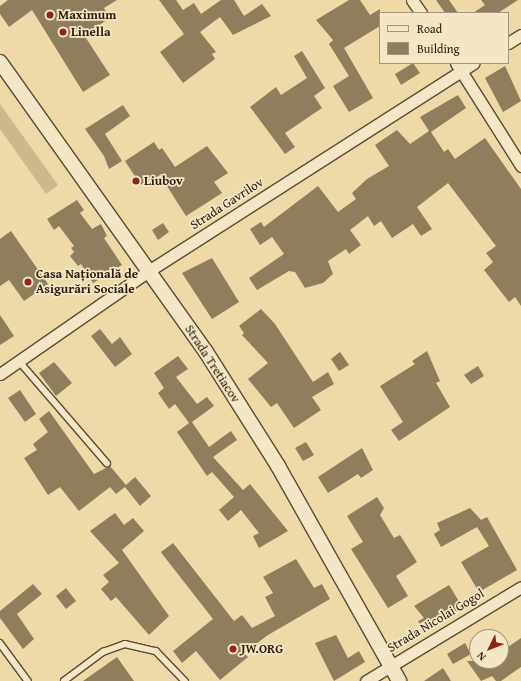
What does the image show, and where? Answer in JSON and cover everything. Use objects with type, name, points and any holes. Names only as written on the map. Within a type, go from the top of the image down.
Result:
[{"type":"street","points":[[412,0],[420,12]]},
{"type":"street","points":[[509,42],[521,35]]},
{"type":"street","name":"Strada Tretiacov","points":[[0,62],[150,270],[278,466],[399,681]]},
{"type":"street","name":"Strada Gavrilov","points":[[0,374],[150,270],[458,67],[470,64]]},
{"type":"street","points":[[458,67],[521,166]]},
{"type":"street","name":"Strada Nicolai Gogol","points":[[366,681],[390,664],[521,587]]},
{"type":"lane","points":[[19,361],[107,463]]},
{"type":"lane","points":[[0,643],[28,681]]},
{"type":"lane","points":[[64,681],[103,652],[125,644],[156,651],[185,681]]},
{"type":"shaded area","points":[[0,104],[58,185],[46,194],[0,129]]},
{"type":"building","points":[[8,0],[117,0],[104,8],[110,18],[84,35],[110,75],[83,92],[32,10],[9,27],[0,14],[0,6]]},
{"type":"building","points":[[159,0],[176,0],[183,10],[194,3],[201,14],[221,0],[234,0],[244,16],[262,4],[271,16],[233,35],[220,17],[200,32],[216,52],[212,54],[215,59],[183,83],[160,52],[184,34]]},
{"type":"building","points":[[349,0],[360,0],[370,15],[380,9],[379,27],[344,48],[373,98],[349,112],[333,86],[349,76],[329,44],[333,40],[316,20]]},
{"type":"building","points":[[436,0],[449,0],[457,12],[444,12]]},
{"type":"building","points":[[481,0],[518,0],[500,12],[474,12],[485,5]]},
{"type":"building","points":[[302,51],[325,88],[314,96],[322,108],[285,133],[295,147],[285,154],[250,107],[276,87],[281,95],[307,78],[294,56]]},
{"type":"building","points":[[411,64],[414,64],[420,73],[401,85],[395,74]]},
{"type":"building","points":[[505,66],[521,101],[503,112],[485,78]]},
{"type":"building","points":[[458,95],[466,108],[431,132],[444,152],[448,149],[455,159],[485,138],[521,189],[521,306],[515,297],[509,302],[484,270],[493,262],[486,253],[496,246],[448,183],[417,207],[432,229],[421,236],[413,224],[392,238],[381,221],[374,226],[368,216],[350,230],[361,245],[349,254],[346,249],[328,261],[333,274],[323,283],[305,288],[295,272],[289,271],[257,290],[249,278],[284,254],[272,237],[260,245],[250,229],[261,222],[264,227],[318,186],[338,212],[356,199],[352,193],[367,179],[389,166],[375,145],[397,130],[410,144],[429,131],[420,117]]},
{"type":"building","points":[[123,105],[130,116],[105,134],[122,161],[109,169],[104,156],[85,129]]},
{"type":"building","points":[[154,142],[159,150],[162,148],[175,167],[207,146],[228,173],[214,182],[222,193],[186,216],[160,175],[145,185],[140,184],[125,161]]},
{"type":"building","points":[[77,200],[84,210],[80,213],[92,229],[101,224],[107,236],[104,238],[122,265],[93,283],[81,264],[78,266],[70,256],[74,252],[71,248],[74,246],[59,226],[54,230],[47,219]]},
{"type":"building","points":[[163,223],[169,232],[158,240],[152,230]]},
{"type":"building","points":[[11,231],[48,284],[24,301],[9,280],[0,286],[0,239]]},
{"type":"building","points":[[212,258],[239,302],[212,319],[182,273]]},
{"type":"building","points":[[261,309],[275,324],[313,382],[328,372],[334,384],[312,397],[321,410],[294,428],[277,403],[271,407],[248,379],[268,363],[242,335],[244,333],[239,326]]},
{"type":"building","points":[[0,315],[14,336],[0,345]]},
{"type":"building","points":[[100,329],[112,344],[120,337],[132,354],[115,367],[91,336]]},
{"type":"building","points":[[427,351],[440,381],[436,383],[450,407],[399,441],[391,430],[403,422],[380,386],[415,364],[412,361]]},
{"type":"building","points":[[340,352],[349,365],[339,371],[331,359]]},
{"type":"building","points":[[178,356],[188,369],[176,377],[197,404],[207,397],[214,406],[192,422],[209,447],[231,431],[237,440],[213,457],[243,490],[250,484],[288,531],[259,548],[253,536],[259,533],[241,510],[228,521],[219,510],[234,497],[212,472],[207,476],[177,432],[189,423],[175,404],[169,409],[158,393],[164,388],[154,373]]},
{"type":"building","points":[[54,362],[72,383],[56,396],[39,373]]},
{"type":"building","points":[[478,366],[484,376],[471,384],[464,375]]},
{"type":"building","points":[[20,390],[36,414],[25,422],[8,398]]},
{"type":"building","points":[[49,411],[94,474],[110,466],[126,485],[135,477],[151,496],[140,506],[125,487],[116,494],[110,487],[79,511],[60,487],[48,495],[24,458],[37,450],[33,444],[48,432],[39,419]]},
{"type":"building","points":[[306,442],[314,455],[303,461],[295,448]]},
{"type":"building","points":[[362,448],[373,470],[361,478],[358,474],[328,493],[318,477]]},
{"type":"building","points":[[377,497],[384,508],[380,515],[394,538],[400,535],[417,562],[396,576],[408,596],[388,608],[351,549],[363,542],[347,516]]},
{"type":"building","points":[[470,508],[481,520],[487,517],[517,570],[479,592],[461,562],[489,546],[477,527],[441,547],[434,534],[440,530],[437,523]]},
{"type":"building","points":[[115,513],[124,525],[133,518],[144,531],[122,550],[169,616],[149,635],[116,597],[111,601],[101,589],[109,582],[103,575],[119,563],[90,531]]},
{"type":"building","points":[[173,543],[234,621],[242,615],[252,628],[275,616],[265,597],[273,593],[263,577],[296,559],[314,588],[322,584],[330,599],[268,635],[244,653],[248,657],[220,680],[196,651],[182,663],[173,651],[213,619],[161,552]]},
{"type":"building","points":[[33,584],[42,594],[17,614],[34,639],[23,649],[0,618],[0,611]]},
{"type":"building","points":[[449,585],[463,608],[424,630],[418,621],[424,618],[414,606]]},
{"type":"building","points":[[66,588],[76,601],[66,609],[56,596]]},
{"type":"building","points":[[336,635],[348,658],[359,651],[365,662],[334,681],[315,643]]},
{"type":"building","points":[[521,638],[521,667],[501,681],[496,681],[492,676],[481,681],[473,669],[509,669],[509,646]]},
{"type":"building","points":[[465,643],[469,650],[469,655],[453,664],[447,654]]},
{"type":"building","points":[[117,657],[134,681],[83,681]]},
{"type":"building","points":[[443,668],[451,681],[424,681]]},
{"type":"place","name":"Maximum","points":[[50,15]]},
{"type":"place","name":"Linella","points":[[63,32]]},
{"type":"place","name":"Liubov","points":[[136,181]]},
{"type":"place","name":"Casa Națională de Asigurări Sociale","points":[[28,282]]},
{"type":"place","name":"JW.ORG","points":[[233,649]]}]
